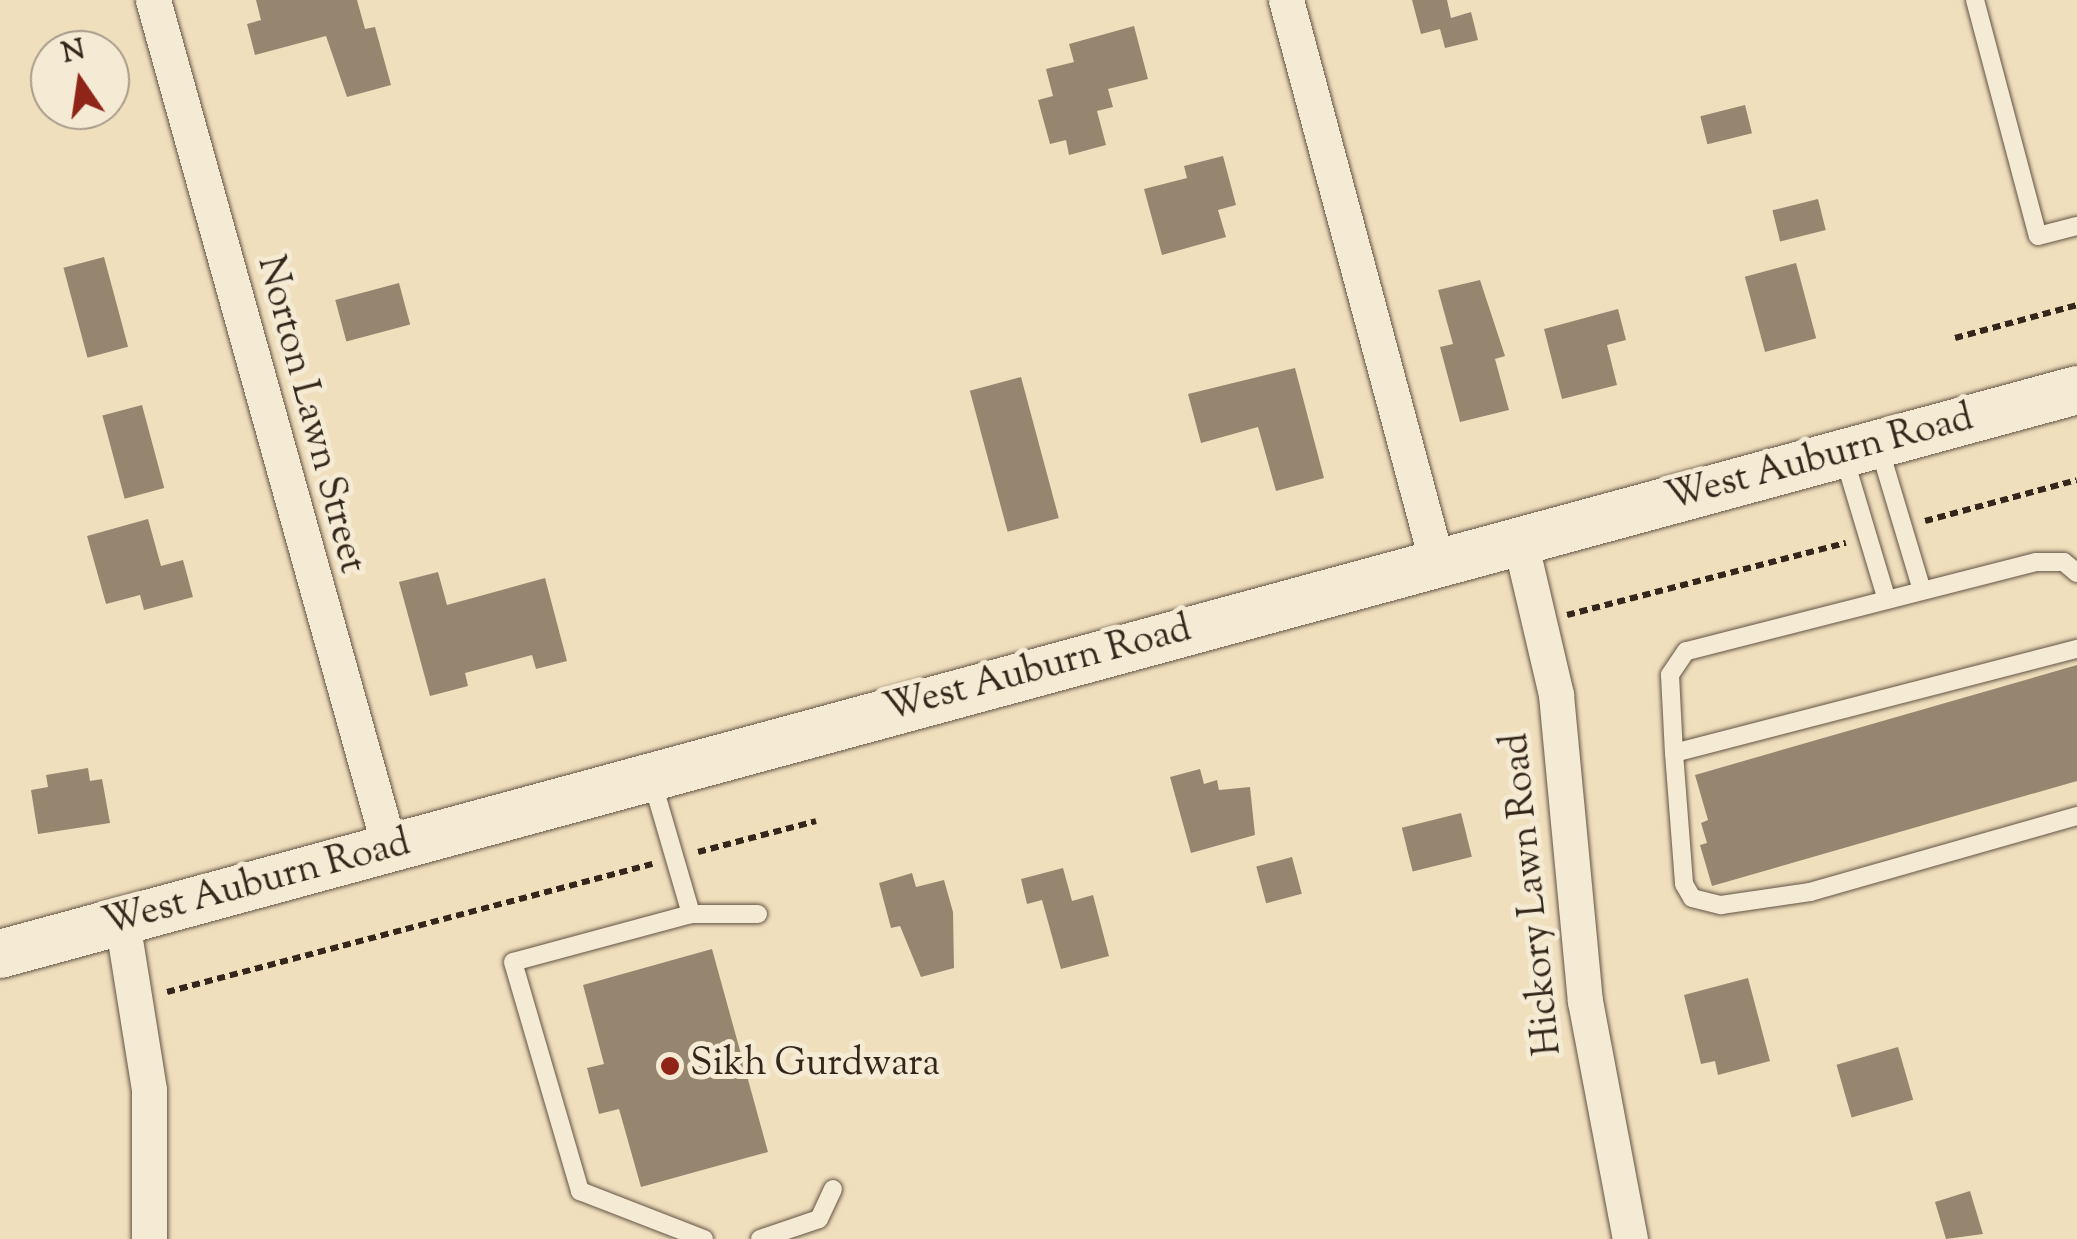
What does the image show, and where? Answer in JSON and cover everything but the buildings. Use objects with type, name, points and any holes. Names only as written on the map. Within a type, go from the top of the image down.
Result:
[{"type":"main road","name":"West Auburn Road","points":[[0,954],[2077,390]]},
{"type":"street","name":"Norton Lawn Street","points":[[154,0],[390,850]]},
{"type":"street","points":[[1286,0],[1437,563]]},
{"type":"street","name":"Hickory Lawn Road","points":[[1520,542],[1556,695],[1597,1091],[1630,1239]]},
{"type":"street","points":[[122,921],[136,1000],[154,1155],[149,1239]]},
{"type":"lane","points":[[1975,0],[2038,236],[2077,226]]},
{"type":"lane","points":[[1861,449],[1904,527],[1922,590]]},
{"type":"lane","points":[[1861,449],[1868,537],[1887,600]]},
{"type":"lane","points":[[2077,573],[2064,562],[2036,562],[1922,590],[1686,652],[1670,675],[1684,884],[1692,898],[1721,904],[1810,892],[2077,816]]},
{"type":"lane","points":[[1674,754],[2077,649]]},
{"type":"lane","points":[[651,776],[690,914]]},
{"type":"lane","points":[[704,1239],[580,1191],[514,962],[690,914],[758,914]]},
{"type":"lane","points":[[760,1239],[819,1219],[832,1189]]},
{"type":"path","points":[[1956,338],[2077,305]]},
{"type":"path","points":[[1904,527],[2077,480]]},
{"type":"path","points":[[1540,622],[1868,537]]},
{"type":"path","points":[[136,1000],[816,821]]},
{"type":"place","name":"Sikh Gurdwara","points":[[670,1066]]}]
